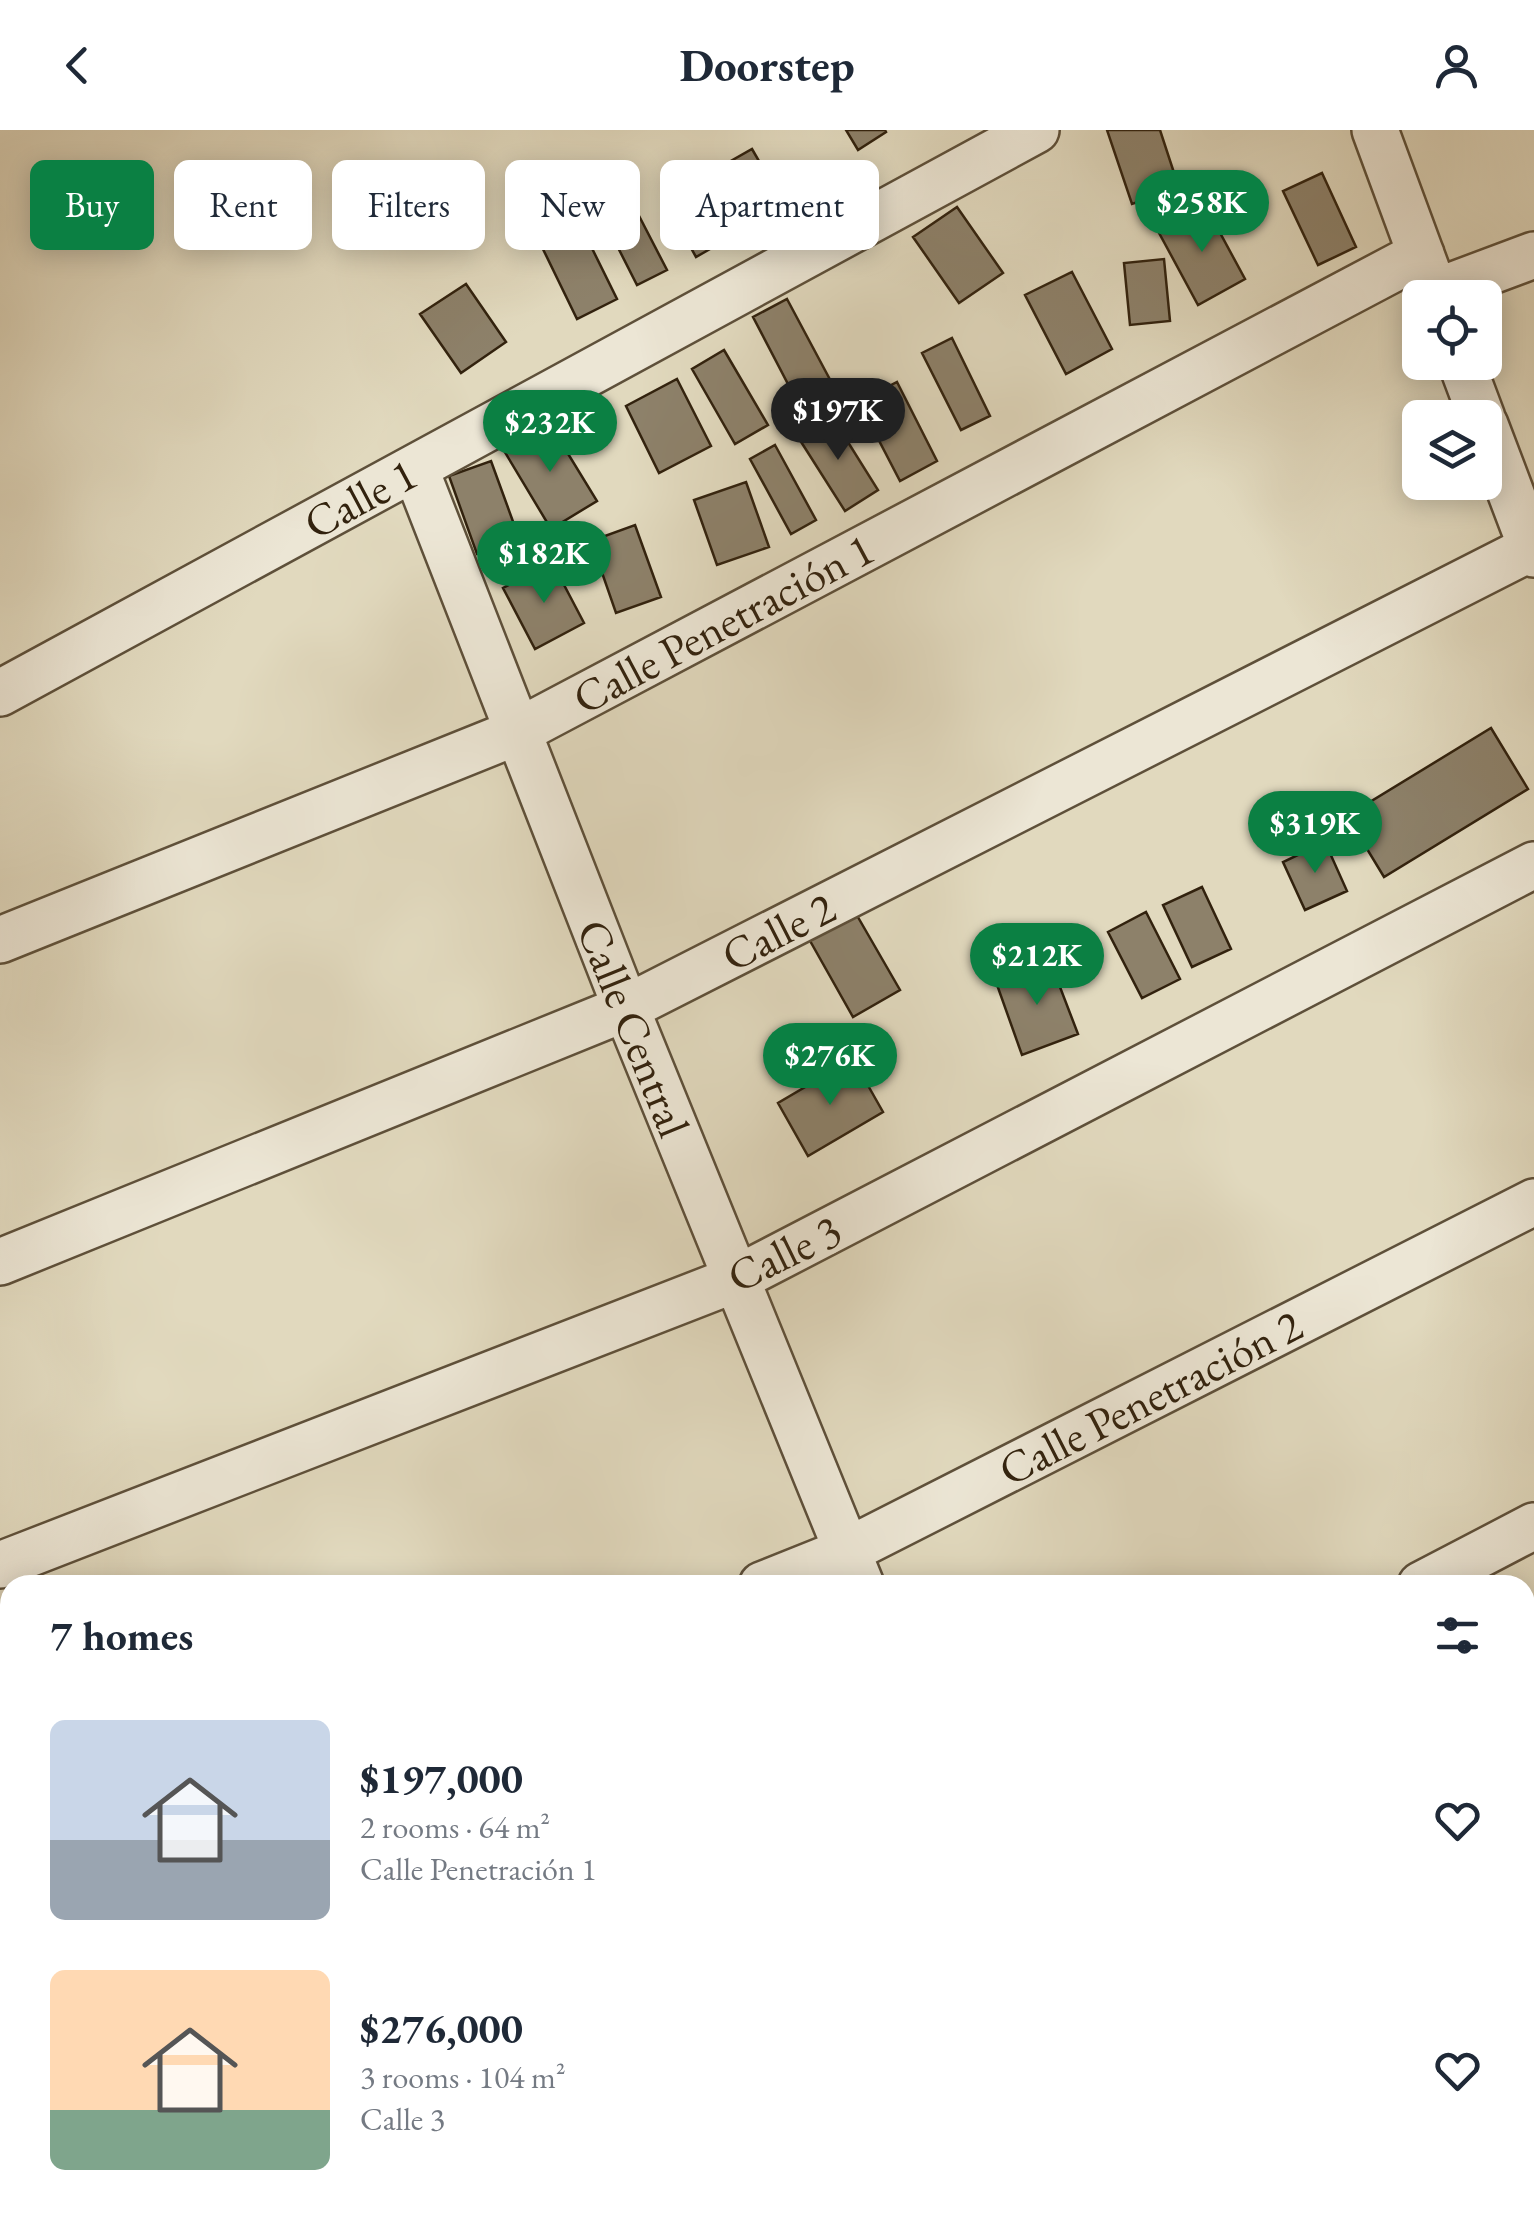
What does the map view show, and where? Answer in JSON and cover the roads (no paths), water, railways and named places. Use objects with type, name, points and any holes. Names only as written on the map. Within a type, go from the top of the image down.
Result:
[{"type":"street","name":"Calle 1","points":[[0,693],[1036,130]]},
{"type":"street","points":[[1375,130],[1431,280]]},
{"type":"street","name":"Calle Penetración 1","points":[[1435,280],[1534,255]]},
{"type":"street","name":"Calle Penetración 1","points":[[0,940],[517,732],[1402,295]]},
{"type":"street","points":[[1518,464],[1533,551]]},
{"type":"street","name":"Calle Central","points":[[415,468],[626,1008],[854,1568]]},
{"type":"street","name":"Calle 2","points":[[0,1262],[626,1008],[1533,551]]},
{"type":"street","name":"Calle 3","points":[[0,1566],[736,1279],[1534,866]]},
{"type":"street","name":"Calle Penetración 2","points":[[816,1575],[854,1568],[1534,1202]]},
{"type":"street","points":[[1439,1575],[1534,1526]]}]
